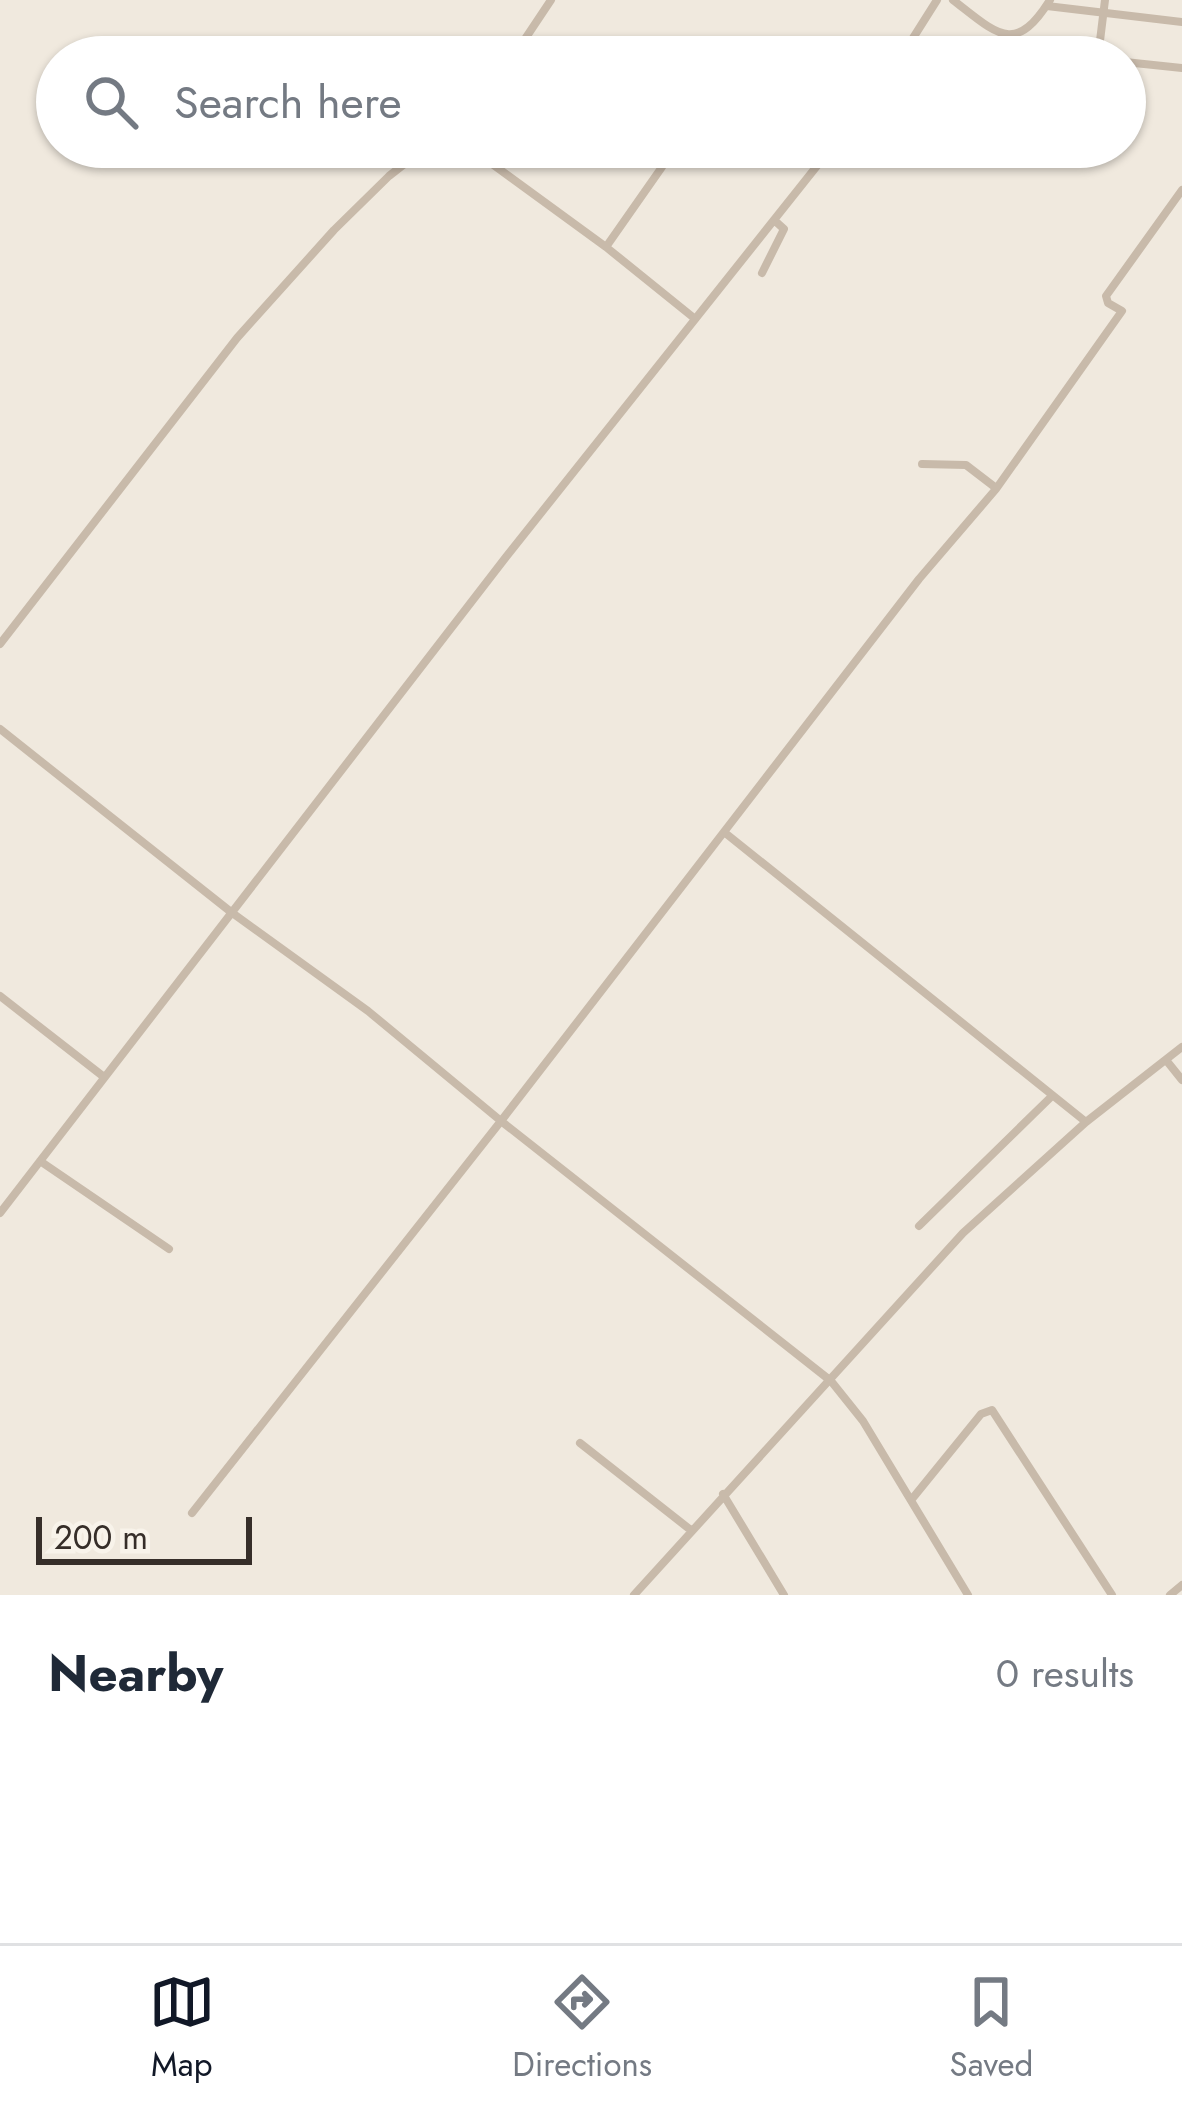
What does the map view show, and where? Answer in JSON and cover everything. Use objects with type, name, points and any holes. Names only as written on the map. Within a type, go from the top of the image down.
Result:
[{"type":"street","points":[[526,36],[550,0]]},
{"type":"street","points":[[915,36],[937,0]]},
{"type":"street","points":[[953,0],[1006,35],[1024,33],[1048,3],[1182,22]]},
{"type":"street","points":[[1100,36],[1105,0]]},
{"type":"street","points":[[1146,64],[1182,68]]},
{"type":"street","points":[[0,644],[237,338],[334,230],[399,168]]},
{"type":"street","points":[[498,168],[694,318]]},
{"type":"street","points":[[606,247],[661,168]]},
{"type":"street","points":[[0,1213],[815,168]]},
{"type":"street","points":[[192,1513],[919,579],[996,489],[1122,311],[1108,303],[1106,296],[1182,190]]},
{"type":"street","points":[[762,273],[784,229],[774,220]]},
{"type":"street","points":[[922,464],[966,465],[996,489]]},
{"type":"street","points":[[0,729],[232,912],[368,1011],[831,1381],[912,1499],[968,1595]]},
{"type":"street","points":[[724,832],[1086,1122]]},
{"type":"street","points":[[0,996],[104,1077]]},
{"type":"street","points":[[634,1595],[963,1233],[1086,1122],[1182,1047]]},
{"type":"street","points":[[1166,1060],[1182,1080]]},
{"type":"street","points":[[919,1226],[1052,1096]]},
{"type":"street","points":[[40,1161],[169,1249]]},
{"type":"street","points":[[912,1499],[981,1414],[992,1410],[1112,1595]]},
{"type":"street","points":[[580,1443],[692,1531]]},
{"type":"street","points":[[722,1494],[784,1595]]},
{"type":"street","points":[[1170,1595],[1182,1585]]}]
